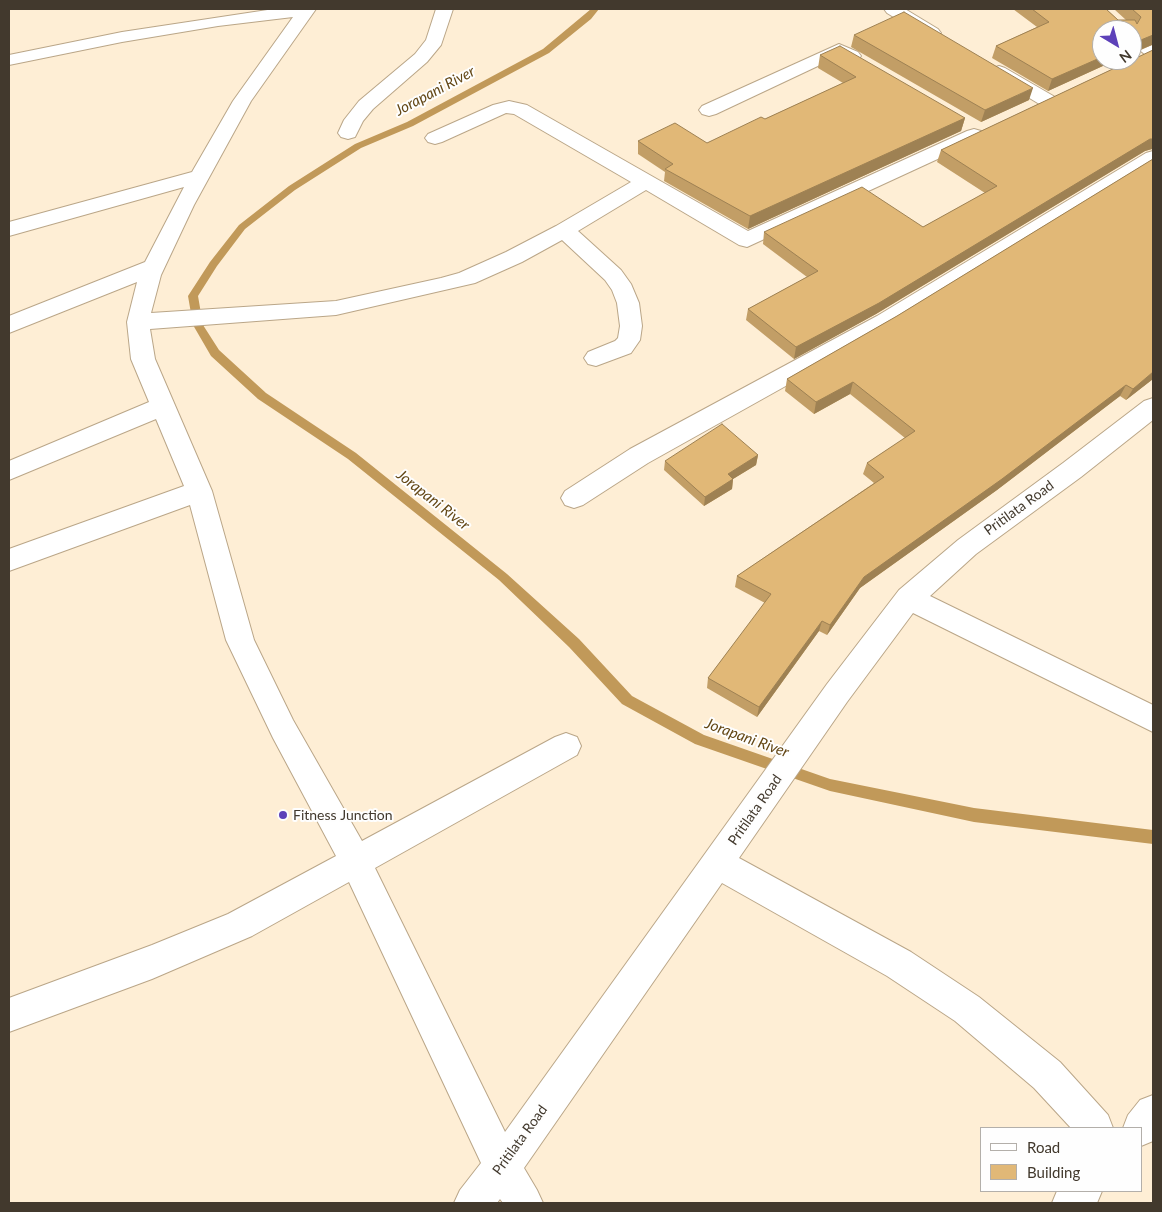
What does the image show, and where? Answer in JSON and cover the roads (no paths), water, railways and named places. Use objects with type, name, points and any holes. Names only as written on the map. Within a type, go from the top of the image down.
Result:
[{"type":"street","points":[[348,133],[354,120],[366,105],[421,58],[435,41],[444,9]]},
{"type":"street","points":[[893,9],[946,40]]},
{"type":"street","points":[[9,60],[218,15],[306,10]]},
{"type":"street","points":[[306,10],[242,101],[184,204],[154,267],[138,322],[144,359],[199,491],[240,640],[283,729],[355,860],[502,1167],[524,1203]]},
{"type":"street","points":[[709,110],[839,49],[864,63]]},
{"type":"street","points":[[988,66],[1048,100]]},
{"type":"street","points":[[435,138],[500,108],[520,108],[747,240],[977,127]]},
{"type":"street","points":[[574,498],[639,456],[885,321],[1153,156]]},
{"type":"street","points":[[9,229],[200,176]]},
{"type":"street","points":[[138,322],[336,308],[442,285],[488,269],[563,232],[647,181]]},
{"type":"street","points":[[563,232],[578,242],[613,275],[623,289],[628,303],[631,326],[629,340],[623,347],[596,358]]},
{"type":"street","points":[[9,325],[154,267]]},
{"type":"street","points":[[9,471],[163,406]]},
{"type":"street","name":"Pritilata Road","points":[[473,1203],[502,1167],[837,693],[909,598],[967,547],[1072,470],[1153,406]]},
{"type":"street","points":[[9,560],[199,491]]},
{"type":"street","points":[[909,598],[1153,719]]},
{"type":"street","points":[[9,1015],[152,962],[240,925],[355,860],[566,746]]},
{"type":"street","points":[[724,854],[967,1009],[1047,1075],[1094,1127]]},
{"type":"street","points":[[1141,1127],[1153,1113]]},
{"type":"street","points":[[1071,1203],[1082,1192]]},
{"type":"waterway","name":"Jorapani River","points":[[595,9],[588,17],[546,51],[410,124],[358,146],[292,188],[242,227],[213,264],[193,296],[198,325],[215,353],[262,396],[352,456],[503,577],[574,643],[627,700],[700,740],[830,785],[974,815],[1153,837]]},
{"type":"place","name":"Fitness Junction","points":[[283,815]]}]
